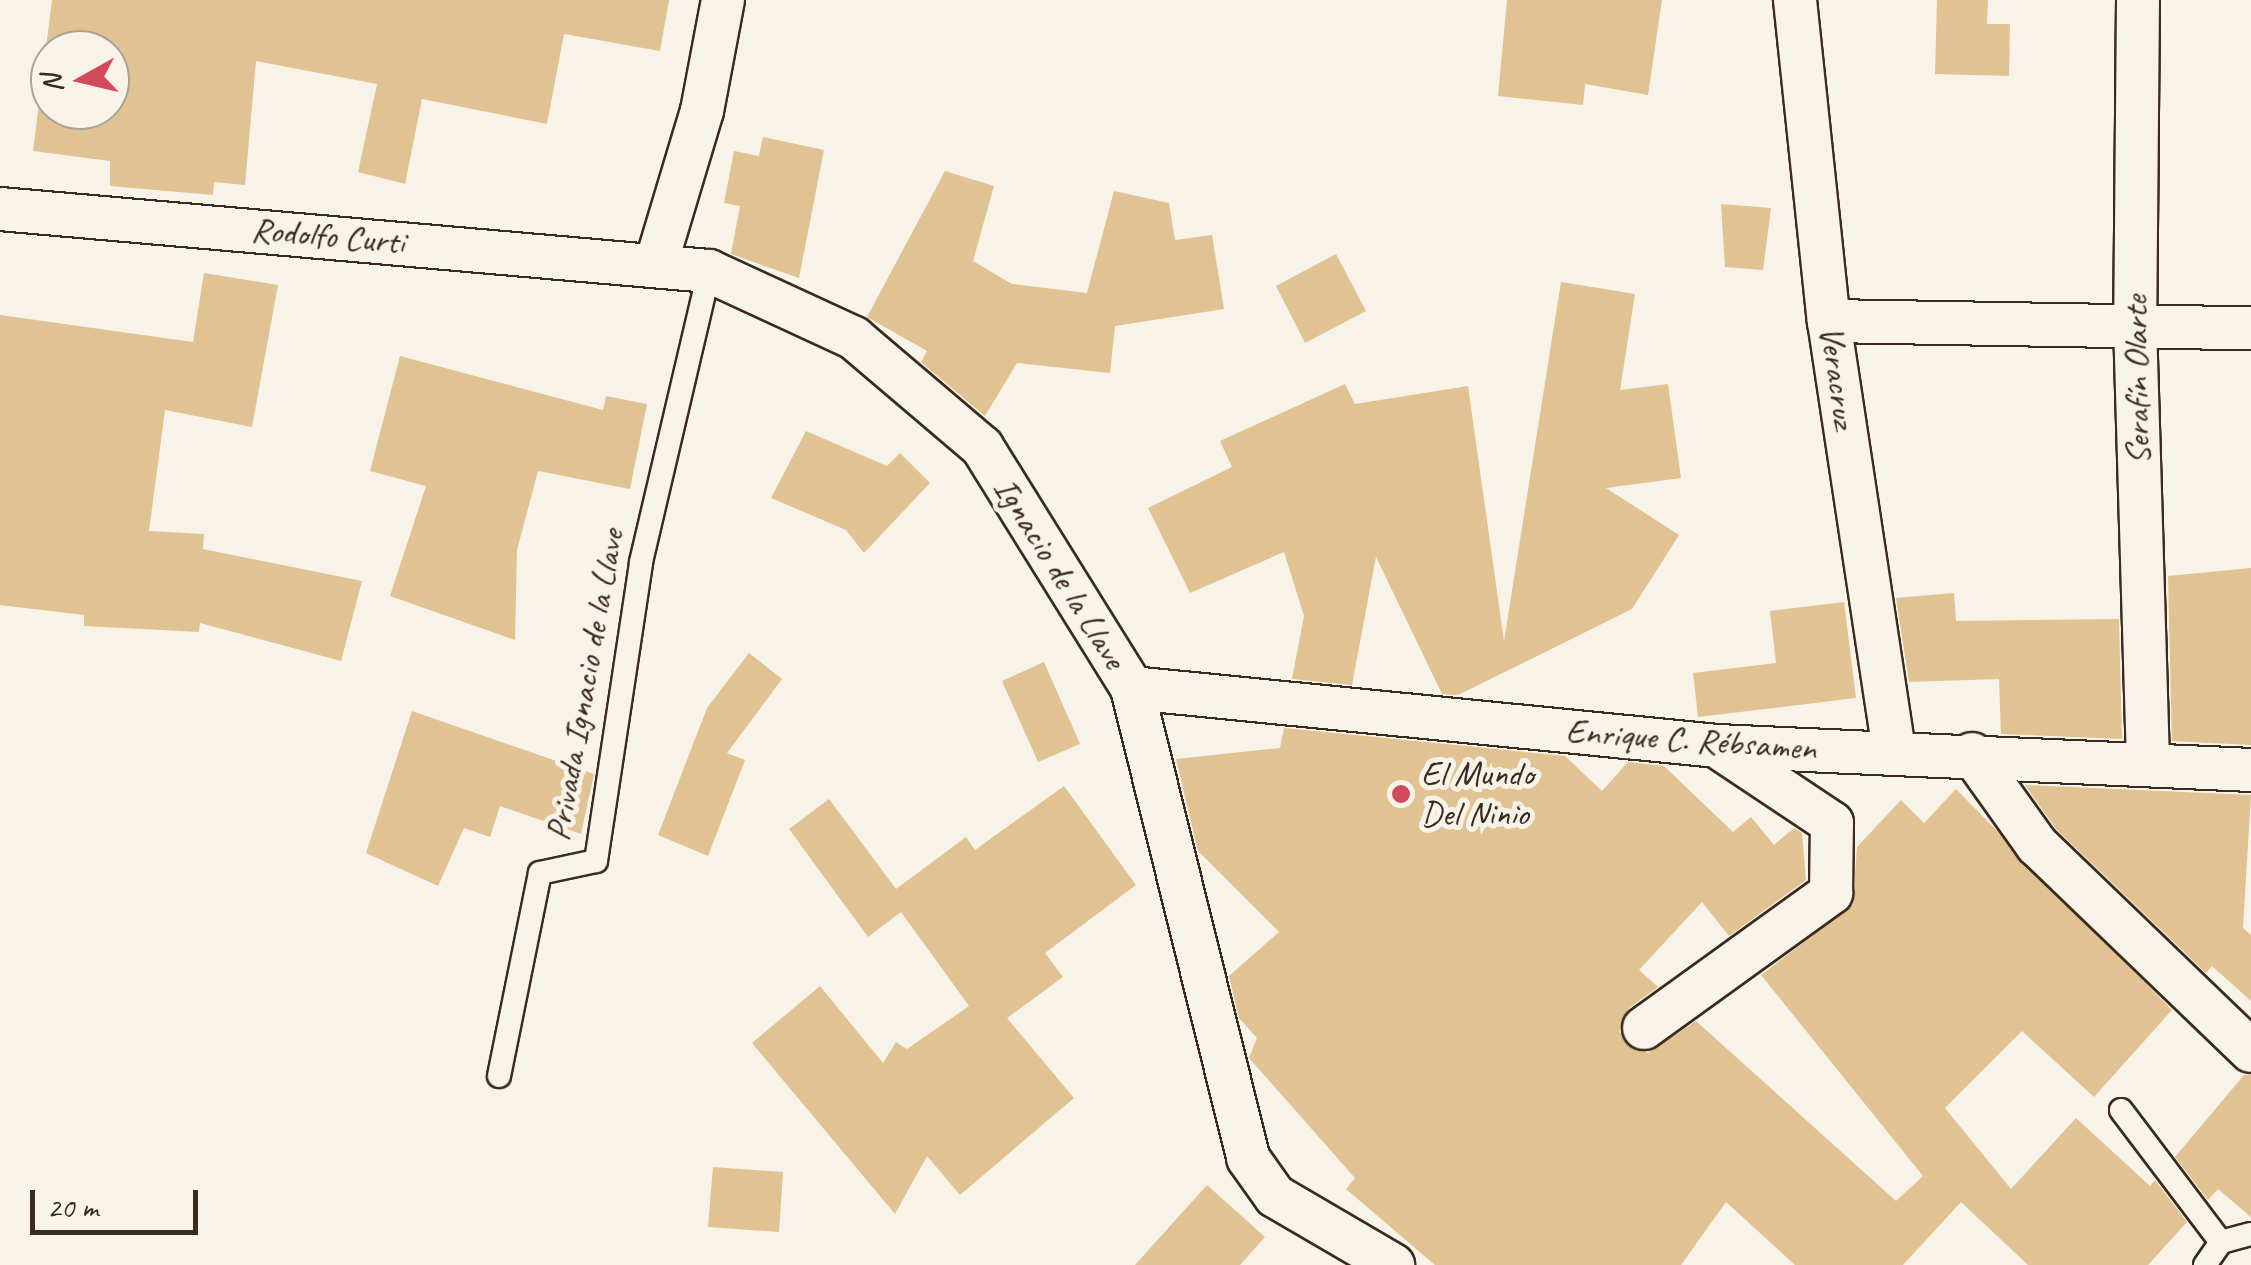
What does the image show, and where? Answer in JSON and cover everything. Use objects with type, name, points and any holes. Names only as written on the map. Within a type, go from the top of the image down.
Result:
[{"type":"street","points":[[656,264],[702,111],[723,0]]},
{"type":"street","name":"Veracruz","points":[[1795,0],[1829,321],[1894,752]]},
{"type":"street","name":"Serafín Olarte","points":[[2138,0],[2135,324],[2148,760]]},
{"type":"street","name":"Rodolfo Curti","points":[[0,209],[656,264]]},
{"type":"street","name":"Ignacio de la Llave","points":[[656,264],[709,271],[854,338],[982,447],[1132,688],[1248,1158],[1275,1196],[1393,1265]]},
{"type":"street","points":[[1829,321],[2251,328]]},
{"type":"street","name":"Enrique C. Rébsamen","points":[[1132,688],[1717,746],[2148,760],[2251,770]]},
{"type":"street","points":[[1644,1028],[1831,894],[1832,823],[1717,746]]},
{"type":"street","points":[[1972,754],[2037,845],[2251,1051]]},
{"type":"lane","name":"Privada Ignacio de la Llave","points":[[499,1076],[540,873],[596,861],[641,562],[709,271]]},
{"type":"lane","points":[[2122,1110],[2221,1242]]},
{"type":"lane","points":[[2206,1265],[2221,1242],[2251,1234]]},
{"type":"building","points":[[52,0],[669,0],[660,51],[564,34],[547,124],[422,99],[405,184],[358,172],[377,84],[256,61],[245,185],[214,182],[213,195],[110,186],[110,161],[33,151],[36,130],[130,130],[130,30],[48,30]]},
{"type":"building","points":[[1507,0],[1662,0],[1648,95],[1585,84],[1583,105],[1498,96]]},
{"type":"building","points":[[1937,0],[1988,0],[1987,24],[2010,24],[2009,76],[1935,74]]},
{"type":"building","points":[[763,137],[824,150],[799,278],[731,254],[740,206],[724,203],[734,151],[759,156]]},
{"type":"building","points":[[945,171],[994,186],[973,261],[1012,284],[1087,293],[1114,191],[1169,203],[1175,240],[1212,235],[1224,309],[1115,326],[1110,373],[1017,363],[985,416],[921,362],[927,351],[867,317]]},
{"type":"building","points":[[1721,204],[1771,208],[1763,270],[1725,267]]},
{"type":"building","points":[[1336,254],[1366,311],[1305,343],[1276,286]]},
{"type":"building","points":[[204,273],[278,285],[252,427],[165,410],[149,531],[204,534],[203,549],[362,581],[341,661],[200,623],[199,632],[84,626],[84,615],[0,605],[0,315],[193,342]]},
{"type":"building","points":[[1561,282],[1635,294],[1620,390],[1668,384],[1681,478],[1606,488],[1679,535],[1632,609],[1458,695],[1442,694],[1376,557],[1352,685],[1292,679],[1304,616],[1284,552],[1190,593],[1148,508],[1232,467],[1220,441],[1345,384],[1355,404],[1468,386],[1504,641]]},
{"type":"building","points":[[400,356],[603,410],[606,396],[647,404],[630,489],[538,471],[517,550],[515,640],[390,596],[426,486],[370,471]]},
{"type":"building","points":[[806,431],[887,466],[900,453],[930,483],[864,553],[846,530],[771,498]]},
{"type":"building","points":[[2251,568],[2251,745],[2172,741],[2168,576]]},
{"type":"building","points":[[1954,593],[1956,621],[2119,619],[2122,739],[2001,734],[1999,679],[1909,682],[1896,598]]},
{"type":"building","points":[[1844,602],[1856,698],[1698,717],[1693,673],[1776,663],[1770,611]]},
{"type":"building","points":[[749,653],[782,679],[727,753],[745,760],[708,856],[658,835],[707,708]]},
{"type":"building","points":[[1044,662],[1080,744],[1038,762],[1002,681]]},
{"type":"building","points":[[412,711],[594,774],[581,834],[500,806],[490,837],[464,828],[438,886],[366,853]]},
{"type":"building","points":[[1284,728],[1565,756],[1602,791],[1628,762],[1664,766],[1733,832],[1751,817],[1774,845],[1794,828],[1802,833],[1806,880],[1729,936],[1702,902],[1639,970],[1658,987],[1629,1008],[1619,1032],[1648,1053],[1696,1021],[1896,1201],[1923,1176],[1761,975],[1853,905],[1857,847],[1901,800],[1924,823],[1956,789],[2172,1010],[2094,1097],[2022,1031],[1945,1108],[2011,1189],[2076,1118],[2150,1186],[2155,1180],[2187,1222],[2148,1265],[2028,1265],[1961,1202],[1903,1265],[1795,1265],[1726,1202],[1681,1265],[1435,1265],[1346,1189],[1355,1178],[1249,1058],[1257,1038],[1239,1018],[1229,976],[1279,932],[1198,851],[1176,759],[1280,748]]},
{"type":"building","points":[[2025,785],[2251,795],[2243,928],[2251,935],[2251,1001],[2212,966],[2206,973],[2056,829]]},
{"type":"building","points":[[1064,786],[1136,885],[1045,953],[1063,977],[1007,1018],[1074,1098],[960,1195],[927,1156],[895,1214],[752,1043],[820,986],[883,1063],[896,1042],[907,1049],[969,1006],[901,912],[868,937],[789,829],[829,799],[896,889],[966,837],[975,850]]},
{"type":"building","points":[[2244,1075],[2251,1075],[2251,1217],[2218,1189],[2208,1200],[2175,1157]]},
{"type":"building","points":[[713,1167],[783,1172],[779,1232],[708,1227]]},
{"type":"building","points":[[1207,1185],[1265,1237],[1240,1265],[1135,1265]]},
{"type":"place","name":"El Mundo Del Ninio","points":[[1401,794]]}]
